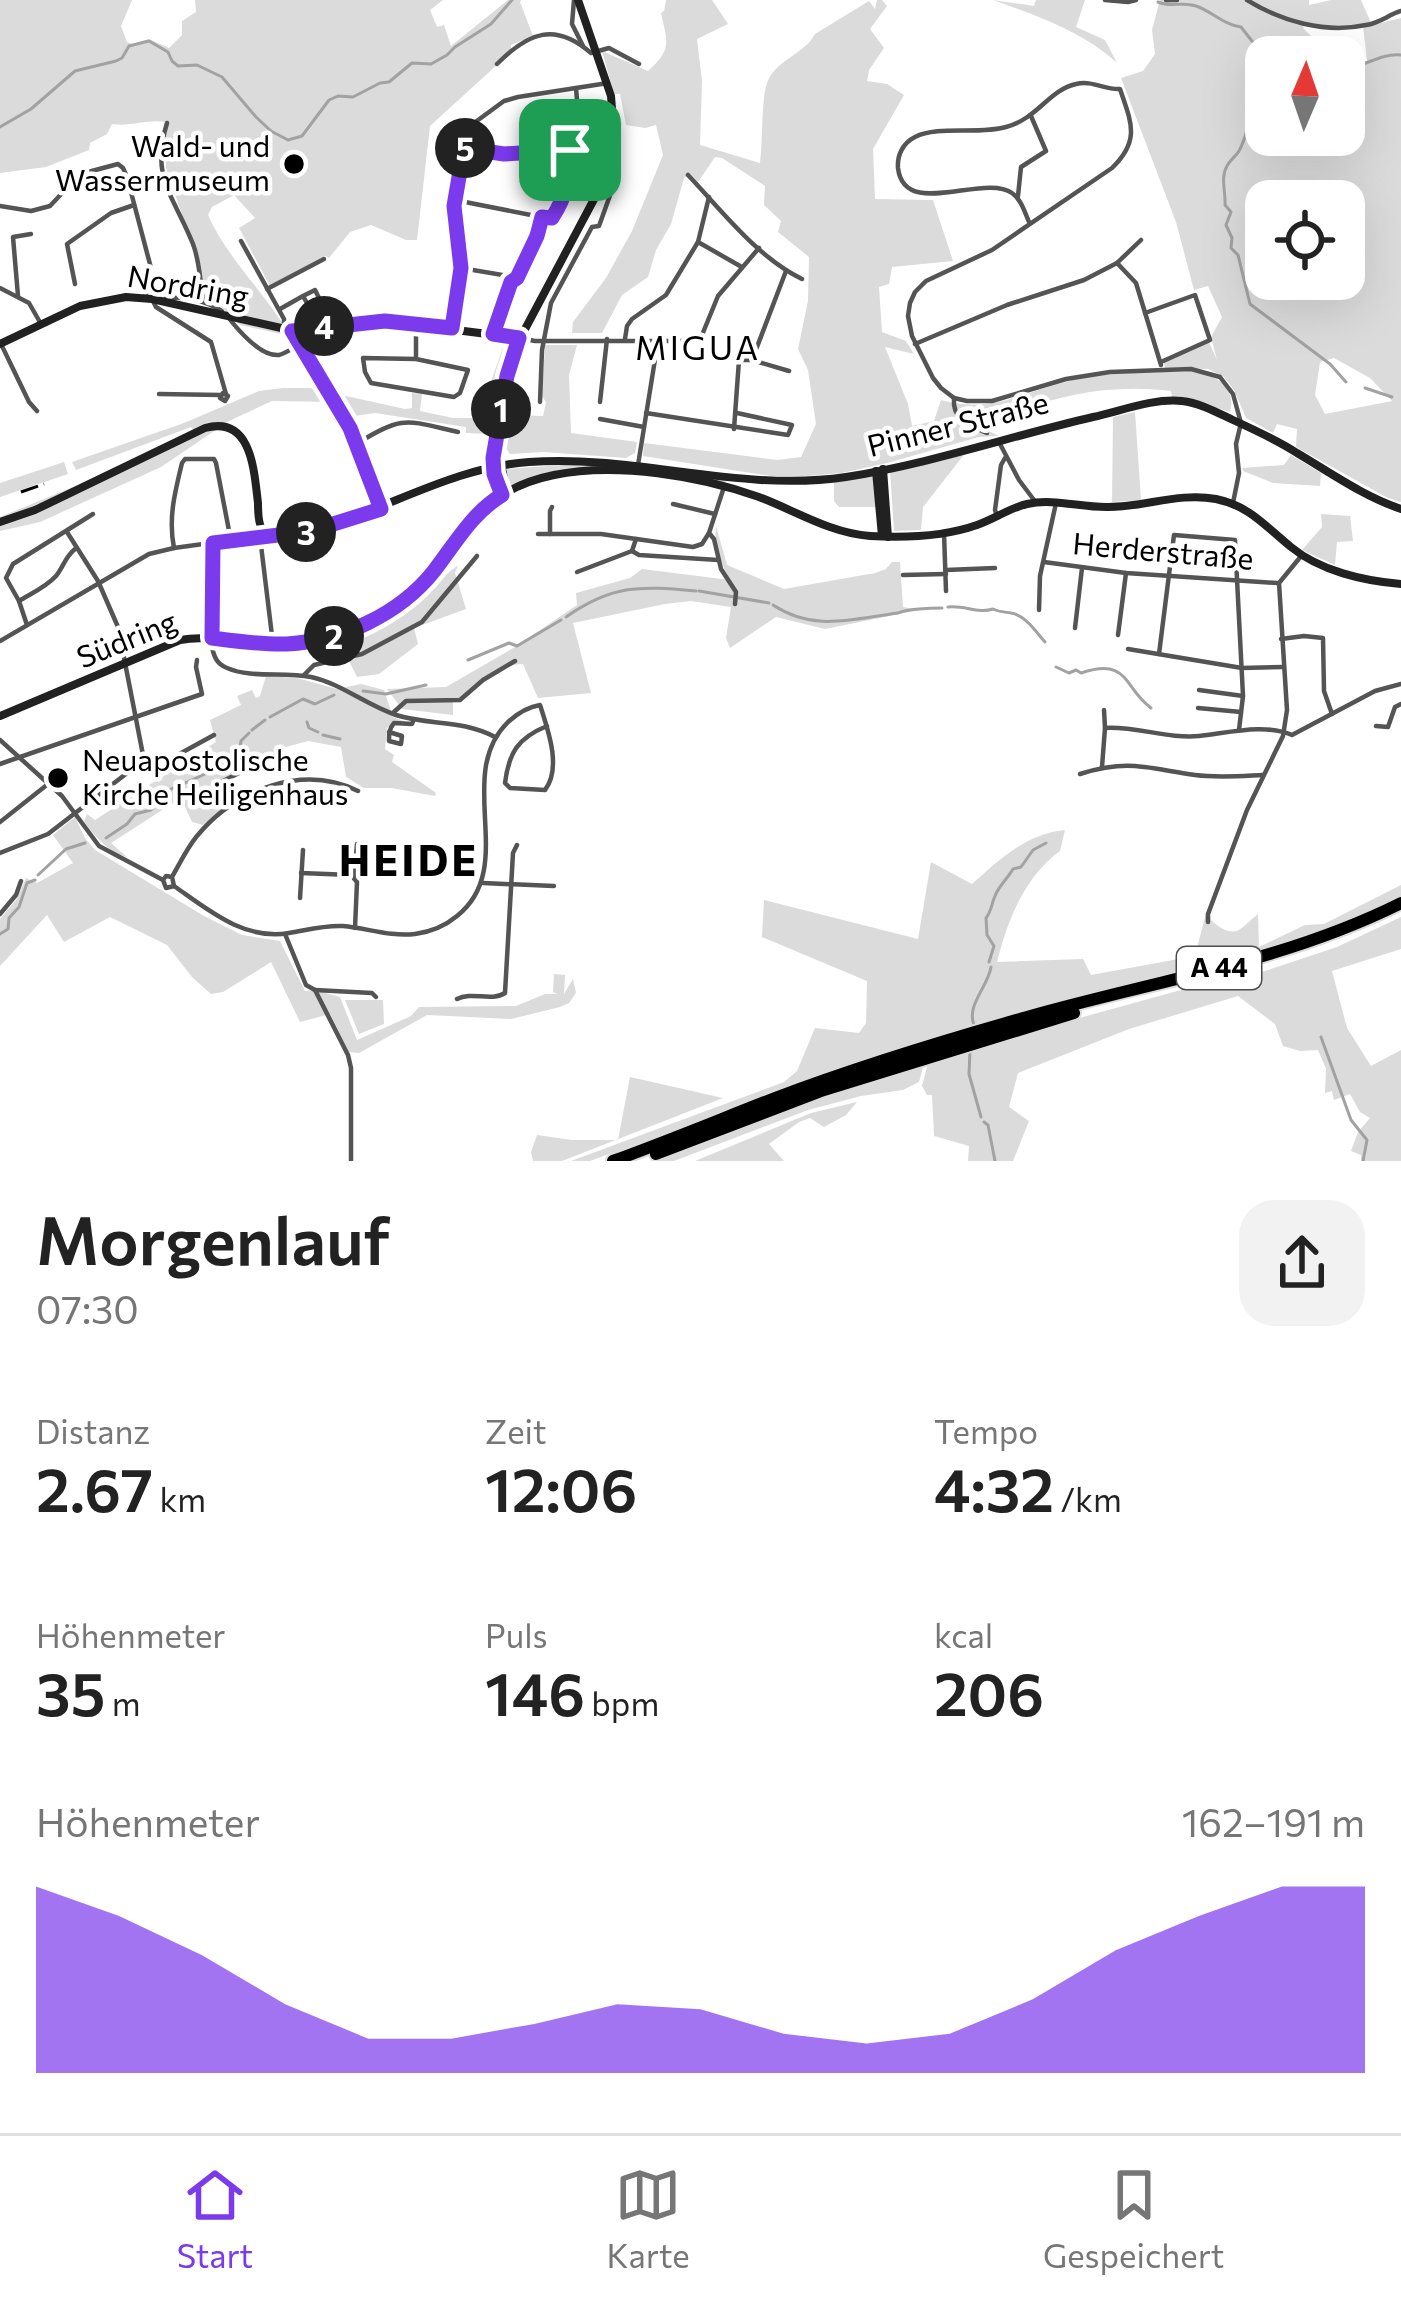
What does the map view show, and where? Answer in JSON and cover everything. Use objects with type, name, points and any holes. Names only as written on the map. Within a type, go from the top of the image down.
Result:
[{"type":"highway","name":"A 44","points":[[613,1161],[789,1093],[1260,958],[1401,907]]},
{"type":"highway","name":"A 44","points":[[637,1161],[907,1058]]},
{"type":"street","points":[[576,0],[572,24],[583,46]]},
{"type":"street","points":[[576,0],[608,82],[615,127],[611,162],[519,338],[507,376],[497,447],[496,466],[505,493],[541,478],[584,471],[659,475],[758,497],[840,531],[885,536],[964,530],[1035,503],[1125,507],[1191,496],[1233,503],[1253,513],[1302,555],[1366,580],[1401,584]]},
{"type":"street","points":[[1105,0],[1136,0]]},
{"type":"street","points":[[1166,0],[1177,0]]},
{"type":"street","points":[[1247,0],[1274,16],[1320,26],[1363,26],[1401,11]]},
{"type":"street","points":[[496,64],[518,44],[546,33],[563,35],[591,53],[612,49],[639,64]]},
{"type":"street","points":[[452,328],[461,268],[455,200],[470,126],[504,101],[608,82]]},
{"type":"street","points":[[1018,196],[996,187],[919,193],[900,177],[899,156],[906,143],[920,135],[1009,127],[1076,84],[1120,89],[1132,128],[1132,140],[1122,159],[992,250],[926,281],[915,292],[908,316],[915,344],[933,378],[954,398],[980,403],[1083,375],[1197,369],[1214,374],[1228,385],[1241,423],[1233,503]]},
{"type":"street","points":[[464,148],[504,154],[581,148],[576,88]]},
{"type":"street","points":[[1030,224],[1018,196],[1021,167],[1046,151],[1031,116]]},
{"type":"street","points":[[167,123],[161,170],[194,246],[204,302]]},
{"type":"street","points":[[493,334],[511,282],[568,189],[570,150]]},
{"type":"street","points":[[0,206],[31,211],[50,206],[88,172],[118,164],[123,168],[151,268],[152,300],[211,342],[224,394],[160,394]]},
{"type":"street","points":[[688,175],[759,248],[802,279]]},
{"type":"street","points":[[540,402],[550,303],[592,227],[599,226],[613,188]]},
{"type":"street","points":[[625,339],[632,319],[666,295],[698,242],[709,197]]},
{"type":"street","points":[[455,200],[547,218]]},
{"type":"street","points":[[75,284],[67,244],[111,213],[134,205]]},
{"type":"street","points":[[18,296],[13,237],[32,234]]},
{"type":"street","points":[[915,344],[1007,305],[1084,280],[1117,262],[1141,240]]},
{"type":"street","points":[[241,241],[288,330],[350,428],[381,509]]},
{"type":"street","points":[[698,242],[742,267]]},
{"type":"street","points":[[519,338],[693,341],[702,335],[718,296],[759,248]]},
{"type":"street","points":[[267,289],[324,259]]},
{"type":"street","points":[[1117,262],[1134,279],[1162,370]]},
{"type":"street","points":[[461,268],[517,278]]},
{"type":"street","points":[[752,361],[786,271]]},
{"type":"street","points":[[0,288],[34,308],[41,324]]},
{"type":"street","points":[[278,310],[303,296]]},
{"type":"street","points":[[1145,313],[1195,296],[1210,340],[1161,362]]},
{"type":"street","name":"Nordring","points":[[0,344],[92,302],[126,297],[288,330],[370,322],[519,338]]},
{"type":"street","points":[[152,300],[173,297],[220,308],[271,354],[284,354],[299,345]]},
{"type":"street","points":[[416,324],[416,359]]},
{"type":"street","points":[[600,402],[608,339]]},
{"type":"street","points":[[638,465],[658,341]]},
{"type":"street","points":[[0,344],[37,411]]},
{"type":"street","points":[[363,358],[416,359],[468,370],[458,396],[371,382],[362,362],[363,358]]},
{"type":"street","points":[[734,429],[739,360],[788,371]]},
{"type":"street","points":[[954,398],[957,418],[987,433]]},
{"type":"street","name":"Pinner Straße","points":[[270,535],[293,534],[381,509],[455,476],[496,466],[572,461],[772,480],[827,479],[1160,402],[1194,403],[1241,423],[1401,509]]},
{"type":"street","points":[[1227,417],[1237,405]]},
{"type":"street","points":[[646,413],[788,435],[792,424],[737,412]]},
{"type":"street","points":[[600,419],[644,427]]},
{"type":"street","points":[[356,445],[394,422],[458,432]]},
{"type":"street","points":[[0,522],[212,426],[235,430],[249,454],[260,525],[270,535],[273,644]]},
{"type":"street","points":[[1000,444],[1035,503]]},
{"type":"street","points":[[497,447],[505,458],[514,460],[553,457],[572,461]]},
{"type":"street","points":[[998,516],[1001,465],[1007,457]]},
{"type":"street","points":[[174,548],[172,503],[182,463],[191,458],[214,459],[231,541]]},
{"type":"street","points":[[880,470],[885,536]]},
{"type":"street","points":[[538,534],[601,534],[698,546],[710,533],[732,476]]},
{"type":"street","points":[[758,497],[774,494],[772,480]]},
{"type":"street","name":"Südring","points":[[1,716],[173,641],[212,638],[273,644],[325,638],[361,626],[430,576],[470,522],[505,493]]},
{"type":"street","points":[[1039,610],[1056,503]]},
{"type":"street","points":[[673,504],[715,514]]},
{"type":"street","points":[[550,534],[552,507]]},
{"type":"street","points":[[27,625],[6,578],[13,564],[93,514]]},
{"type":"street","points":[[68,532],[98,581],[118,627],[145,760],[172,758],[214,735]]},
{"type":"street","points":[[710,533],[736,599]]},
{"type":"street","points":[[944,533],[946,591]]},
{"type":"street","points":[[0,640],[136,560],[174,548],[270,535]]},
{"type":"street","points":[[1159,654],[1174,535],[1235,540],[1243,695],[1239,730]]},
{"type":"street","points":[[632,551],[636,539]]},
{"type":"street","points":[[213,543],[213,655],[227,668],[304,676],[336,685],[393,714],[461,724],[495,737]]},
{"type":"street","points":[[20,601],[58,574],[66,556],[77,548]]},
{"type":"street","points":[[577,572],[632,551],[718,560]]},
{"type":"street","points":[[1208,922],[1230,852],[1284,731],[1279,583],[1302,555]]},
{"type":"street","points":[[304,676],[314,665],[362,654],[422,622],[477,556]]},
{"type":"street","name":"Herderstraße","points":[[1044,562],[1279,583]]},
{"type":"street","points":[[903,575],[995,568]]},
{"type":"street","points":[[1075,628],[1082,568]]},
{"type":"street","points":[[1118,635],[1126,572]]},
{"type":"street","points":[[1282,639],[1323,638],[1324,692],[1332,715]]},
{"type":"street","points":[[1128,649],[1242,668],[1284,667]]},
{"type":"street","points":[[0,764],[202,694],[197,660]]},
{"type":"street","points":[[393,714],[406,701],[460,700],[515,662]]},
{"type":"street","points":[[1105,728],[1191,736],[1239,730],[1292,735],[1375,691],[1401,684]]},
{"type":"street","points":[[1199,690],[1243,695]]},
{"type":"street","points":[[0,704],[1,716]]},
{"type":"street","points":[[1376,726],[1388,727],[1395,707],[1401,704]]},
{"type":"street","points":[[358,791],[340,781],[305,778],[249,796],[224,810],[199,833],[172,877],[174,886],[242,928],[285,934],[327,926],[405,935],[431,930],[463,911],[482,883],[484,776],[495,737],[520,712],[540,705],[547,726],[553,778],[545,790],[510,788],[506,783],[514,748],[530,733],[547,726]]},
{"type":"street","points":[[1198,708],[1241,712]]},
{"type":"street","points":[[1102,767],[1104,710]]},
{"type":"street","points":[[389,732],[394,723],[412,724],[414,719]]},
{"type":"street","points":[[0,740],[48,784],[99,846],[163,880],[166,888],[174,886]]},
{"type":"street","points":[[0,853],[48,834],[145,760]]},
{"type":"street","points":[[1080,774],[1135,764],[1207,776],[1264,775]]},
{"type":"street","points":[[249,796],[221,796],[217,784],[253,766]]},
{"type":"street","points":[[0,822],[48,784]]},
{"type":"street","points":[[354,878],[357,844]]},
{"type":"street","points":[[457,999],[506,993],[517,845]]},
{"type":"street","points":[[301,898],[303,850]]},
{"type":"street","points":[[301,873],[354,878],[355,928]]},
{"type":"street","points":[[163,880],[172,877]]},
{"type":"street","points":[[0,914],[21,881]]},
{"type":"street","points":[[482,883],[554,886]]},
{"type":"street","points":[[285,934],[306,985],[315,990],[374,995]]},
{"type":"street","points":[[315,990],[351,1068],[351,1161]]},
{"type":"shaded area","points":[[0,0],[132,0],[121,26],[127,42],[149,39],[169,48],[182,35],[182,21],[196,12],[195,0],[443,0],[430,10],[437,27],[444,25],[451,46],[508,0],[521,0],[533,36],[511,45],[511,52],[430,126],[417,240],[371,225],[350,232],[329,258],[270,286],[239,228],[255,218],[234,195],[212,207],[208,215],[216,231],[290,336],[240,325],[206,292],[166,168],[165,122],[112,124],[107,134],[90,143],[89,150],[46,167],[0,173]]},
{"type":"shaded area","points":[[666,0],[712,0],[728,24],[697,39],[702,81],[700,145],[760,163],[764,100],[771,75],[815,34],[869,1],[875,9],[877,0],[887,6],[870,29],[884,48],[867,81],[887,84],[904,95],[873,149],[875,199],[933,200],[953,261],[892,267],[889,284],[879,287],[882,332],[906,341],[914,354],[885,347],[912,426],[934,421],[941,400],[994,403],[1078,379],[1135,373],[1209,375],[1227,389],[1230,412],[1172,397],[1171,391],[1095,391],[977,425],[999,436],[979,437],[842,473],[807,476],[771,476],[643,456],[644,443],[777,460],[801,457],[816,424],[808,370],[798,349],[808,301],[809,257],[778,232],[781,221],[764,205],[765,186],[722,158],[715,157],[698,182],[690,174],[684,178],[648,277],[622,295],[602,333],[572,333],[573,322],[606,278],[632,231],[663,155],[656,125],[626,125],[620,94],[614,94],[602,51],[648,71],[665,50],[661,13]]},
{"type":"shaded area","points":[[993,0],[1034,6],[1036,0],[1085,0],[1076,27],[1105,40],[1117,63],[1074,33]]},
{"type":"shaded area","points":[[1160,0],[1309,0],[1309,5],[1361,0],[1372,25],[1401,18],[1401,502],[1296,447],[1297,429],[1277,424],[1273,433],[1246,418],[1224,377],[1208,369],[1165,368],[1164,362],[1209,342],[1217,360],[1211,337],[1222,317],[1208,286],[1194,290],[1176,222],[1121,78],[1143,71],[1155,54],[1152,30]],"holes":[[[1334,358],[1370,378],[1392,401],[1325,414],[1315,395],[1320,362]]]},
{"type":"shaded area","points":[[505,342],[514,345],[491,434],[375,413],[348,417],[337,402],[272,401],[229,421],[161,467],[40,522],[0,531],[0,517],[194,431],[191,427],[76,470],[72,462],[259,391],[310,388],[405,409],[412,408],[412,393],[422,394],[420,411],[478,418]]},
{"type":"shaded area","points":[[545,345],[577,345],[569,375],[571,433],[637,442],[635,453],[626,458],[510,454],[506,415],[543,416]]},
{"type":"shaded area","points":[[1135,412],[1141,500],[1112,502],[1113,417]]},
{"type":"shaded area","points":[[966,452],[923,507],[921,530],[894,531],[890,470]]},
{"type":"shaded area","points":[[1291,455],[1321,473],[1320,486],[1273,483],[1242,468],[1284,465]]},
{"type":"shaded area","points":[[64,462],[68,474],[0,497],[0,483]]},
{"type":"shaded area","points":[[577,464],[728,479],[723,484],[604,468],[510,487],[504,469]]},
{"type":"shaded area","points":[[873,474],[877,507],[839,507],[834,501],[834,482]]},
{"type":"shaded area","points":[[1321,514],[1350,516],[1353,541],[1337,542],[1335,565],[1302,550],[1322,527]]},
{"type":"shaded area","points":[[716,526],[727,565],[784,589],[875,573],[900,562],[903,607],[919,610],[825,629],[776,617],[730,648],[726,638],[731,607],[691,601],[665,604],[573,623],[591,693],[538,698],[523,664],[494,673],[453,702],[453,715],[402,709],[387,689],[446,687],[577,605],[576,593],[630,578],[642,569],[730,580],[719,554]]},
{"type":"shaded area","points":[[458,565],[455,573],[466,609],[414,628],[418,644],[379,674],[357,677],[340,643],[393,617]]},
{"type":"shaded area","points":[[266,676],[297,678],[337,689],[361,684],[384,690],[393,717],[409,723],[393,722],[387,728],[385,749],[394,755],[392,762],[435,796],[364,788],[346,777],[341,747],[308,741],[218,781],[214,789],[218,798],[236,798],[203,825],[192,822],[181,798],[111,843],[127,857],[97,838],[84,821],[87,814],[95,820],[216,742],[210,720],[241,705],[237,696],[252,690],[256,698],[260,696]]},
{"type":"shaded area","points":[[75,817],[95,850],[204,916],[242,935],[280,941],[305,991],[340,997],[357,1040],[411,1016],[419,1007],[516,1006],[557,994],[553,992],[554,974],[565,975],[564,994],[573,979],[576,993],[560,1007],[511,1019],[427,1015],[359,1053],[349,1052],[330,1014],[300,1022],[271,962],[223,992],[211,994],[167,945],[110,917],[64,942],[47,915],[0,966],[0,919],[26,878],[37,883],[73,863],[53,835]]},
{"type":"shaded area","points":[[1065,830],[1060,851],[1036,874],[1019,901],[997,962],[1083,959],[1091,975],[1195,956],[1206,913],[1232,931],[1258,914],[1259,947],[1305,925],[1324,924],[1401,885],[1401,895],[1327,930],[993,1019],[996,1041],[1265,971],[1337,947],[1401,917],[1401,949],[1332,971],[1347,1028],[1371,1066],[1401,1050],[1401,1161],[1361,1161],[1361,1155],[1351,1151],[1370,1118],[1360,1112],[1350,1094],[1334,1100],[1332,1091],[1325,1093],[1326,1069],[1318,1050],[1283,1046],[1275,1024],[1238,996],[1129,1029],[1018,1073],[1009,1107],[1029,1121],[1013,1161],[968,1161],[969,1146],[934,1136],[932,1095],[922,1086],[928,1063],[960,1031],[832,1072],[590,1161],[571,1161],[784,1082],[797,1071],[815,1028],[859,1033],[866,1023],[867,981],[762,937],[764,900],[918,939],[931,862],[972,884],[1026,842]]},
{"type":"shaded area","points":[[345,1000],[383,1000],[384,1024],[359,1034]]},
{"type":"shaded area","points":[[924,1064],[919,1082],[903,1090],[808,1110],[674,1161],[650,1161],[834,1092]]},
{"type":"shaded area","points":[[630,1077],[723,1098],[618,1139]]},
{"type":"shaded area","points":[[857,1102],[846,1115],[824,1127],[810,1118],[769,1144],[784,1161],[695,1161],[811,1113]]},
{"type":"shaded area","points":[[537,1135],[616,1140],[562,1161],[533,1161],[531,1152]]},
{"type":"waterway","points":[[0,127],[31,109],[75,71],[116,61],[129,46],[149,41],[168,52],[178,66],[197,65],[222,77],[256,117],[288,140],[302,136],[329,100],[353,97],[389,82],[412,63],[431,64],[491,24],[512,0]]},
{"type":"waterway","points":[[1158,2],[1196,6],[1241,27],[1248,36]]},
{"type":"waterway","points":[[1365,64],[1401,55]]},
{"type":"waterway","points":[[1245,135],[1224,175],[1225,205],[1231,212],[1226,225],[1250,304],[1330,364],[1346,382]]},
{"type":"waterway","points":[[1365,388],[1392,397]]},
{"type":"waterway","points":[[566,617],[613,593],[659,588],[696,591]]},
{"type":"waterway","points":[[699,591],[769,603]]},
{"type":"waterway","points":[[773,605],[818,621],[942,608]]},
{"type":"waterway","points":[[948,607],[1016,614],[1045,642]]},
{"type":"waterway","points":[[468,660],[509,643],[517,646],[561,620]]},
{"type":"waterway","points":[[1056,667],[1069,673],[1117,672],[1151,708]]},
{"type":"waterway","points":[[363,691],[386,694],[426,685]]},
{"type":"waterway","points":[[270,717],[303,699],[315,704],[334,695]]},
{"type":"waterway","points":[[252,730],[265,720]]},
{"type":"waterway","points":[[307,722],[318,732]]},
{"type":"waterway","points":[[160,794],[239,754],[241,741],[249,733]]},
{"type":"waterway","points":[[323,735],[340,739]]},
{"type":"waterway","points":[[106,838],[135,814],[151,810],[160,798]]},
{"type":"waterway","points":[[38,875],[66,849],[85,843]]},
{"type":"waterway","points":[[989,962],[994,946],[987,935],[986,918],[996,893],[1013,869],[1046,843]]},
{"type":"waterway","points":[[0,934],[8,929],[27,883],[35,880]]},
{"type":"waterway","points":[[974,1025],[975,1003],[991,967]]},
{"type":"waterway","points":[[1321,1037],[1351,1120],[1367,1140],[1363,1161]]},
{"type":"waterway","points":[[970,1050],[969,1074],[981,1117]]},
{"type":"waterway","points":[[984,1122],[995,1161]]},
{"type":"railway","points":[[21,492],[44,484]]},
{"type":"place","name":"Wald- und Wassermuseum","points":[[294,164]]},
{"type":"place","name":"Neuapostolische Kirche Heiligenhaus","points":[[58,778]]},
{"type":"district","name":"MIGUA","points":[[698,348]]},
{"type":"district","name":"HEIDE","points":[[409,861]]},
{"type":"route","points":[[464,148],[504,154],[570,150],[568,189],[552,218],[542,217],[493,334],[519,338],[507,376],[493,458],[502,495],[470,522],[418,588],[361,626],[283,644],[212,638],[213,543],[311,531],[381,509],[350,428],[292,331],[385,321],[452,328],[461,268],[454,206],[464,148]]}]
